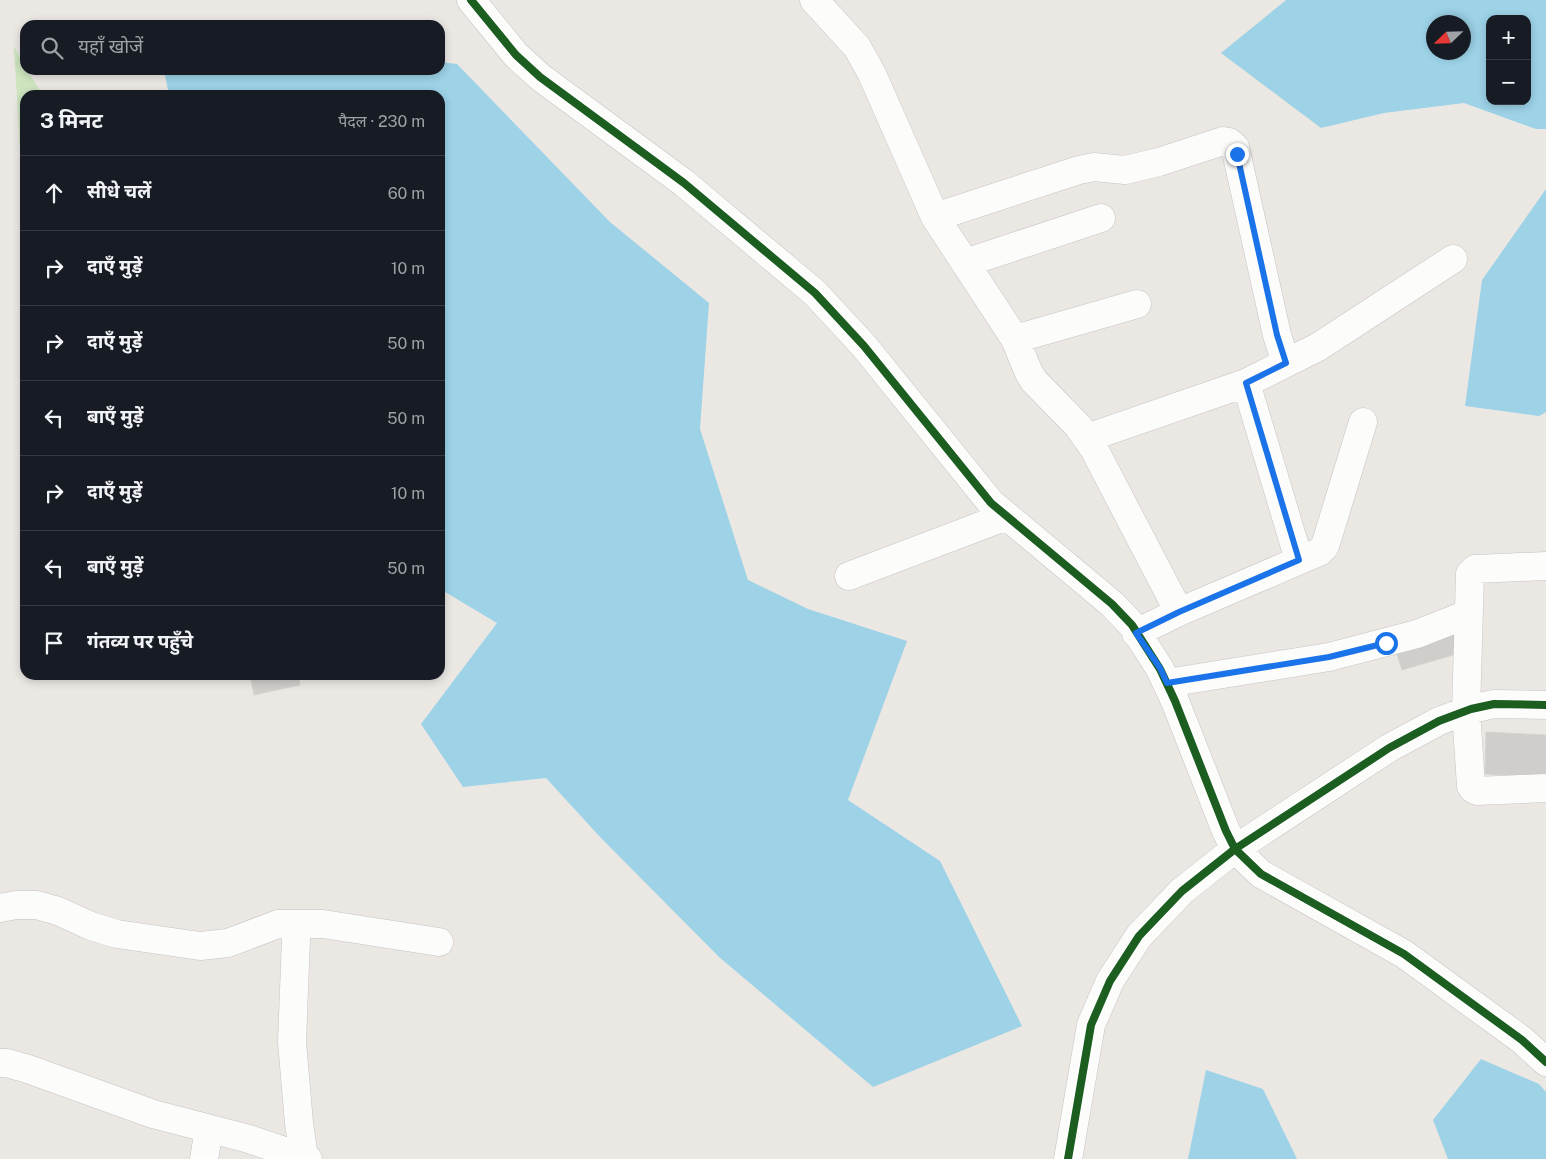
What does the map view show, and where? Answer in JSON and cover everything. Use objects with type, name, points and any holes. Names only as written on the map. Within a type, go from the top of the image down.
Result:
[{"type":"street","points":[[472,0],[516,55],[540,77],[684,183],[815,293],[864,346],[991,503],[1112,604],[1132,625],[1160,668],[1167,683],[1226,831],[1236,849],[1262,874],[1404,954],[1522,1040],[1546,1062]]},
{"type":"street","points":[[814,0],[856,47],[872,74],[935,217],[1015,339],[1034,381],[1087,438],[1179,612]]},
{"type":"street","points":[[935,217],[1079,170],[1094,167],[1125,170],[1159,162],[1223,141],[1229,142],[1235,147],[1277,335],[1286,363]]},
{"type":"street","points":[[965,263],[1101,218]]},
{"type":"street","points":[[1087,438],[1246,383],[1332,338],[1453,259]]},
{"type":"street","points":[[1015,339],[1136,304]]},
{"type":"street","points":[[1246,383],[1299,560]]},
{"type":"street","points":[[1136,633],[1179,612],[1319,552],[1325,546],[1363,422]]},
{"type":"street","points":[[849,576],[1007,516]]},
{"type":"street","points":[[1546,566],[1476,569],[1470,574],[1466,711],[1471,786],[1473,790],[1546,788]]},
{"type":"street","points":[[1167,683],[1329,657],[1417,634],[1468,614]]},
{"type":"street","points":[[1068,1159],[1091,1025],[1110,982],[1139,936],[1182,891],[1236,849],[1389,748],[1439,721],[1466,711],[1494,704],[1546,705]]},
{"type":"street","points":[[0,908],[16,905],[37,905],[58,911],[91,926],[117,934],[200,946],[228,943],[278,924],[323,924],[439,942]]},
{"type":"street","points":[[0,1063],[28,1069],[154,1114],[209,1128],[254,1150],[306,1158],[299,1124],[292,1042],[296,939],[294,931],[287,924]]},
{"type":"street","points":[[204,1159],[209,1128]]},
{"type":"green space","points":[[14,47],[20,57],[20,75],[30,75],[40,90],[20,90],[20,150]]},
{"type":"water","points":[[1286,0],[1546,0],[1546,129],[1536,129],[1464,103],[1384,113],[1321,128],[1221,53]]},
{"type":"water","points":[[445,63],[457,64],[610,222],[709,303],[700,429],[748,580],[808,609],[907,641],[848,800],[940,861],[1022,1026],[873,1087],[719,957],[601,838],[546,778],[463,787],[421,724],[497,623],[445,592],[445,90],[168,90],[165,75],[445,75]]},
{"type":"water","points":[[1546,189],[1546,412],[1539,416],[1465,406],[1482,280]]},
{"type":"water","points":[[1481,1059],[1539,1084],[1546,1092],[1546,1159],[1448,1159],[1433,1120]]},
{"type":"water","points":[[1206,1070],[1263,1089],[1297,1159],[1188,1159]]},
{"type":"building","points":[[1456,629],[1463,652],[1402,670],[1395,648]]},
{"type":"building","points":[[251,680],[299,680],[300,685],[254,695]]},
{"type":"building","points":[[1486,732],[1546,735],[1546,777],[1485,774]]},
{"type":"cycle path","points":[[471,0],[516,55],[540,77],[684,183],[815,293],[864,346],[991,503],[1112,604],[1132,625],[1160,669],[1175,701],[1226,831],[1235,849],[1261,874],[1404,954],[1522,1040],[1546,1062]]},
{"type":"cycle path","points":[[1068,1159],[1091,1025],[1110,981],[1139,936],[1182,891],[1235,849],[1389,748],[1439,721],[1471,709],[1494,704],[1546,705]]},
{"type":"route","points":[[1237,154],[1277,335],[1286,363],[1246,383],[1299,560],[1179,612],[1136,633],[1160,668],[1167,683],[1329,657],[1386,643]]}]
